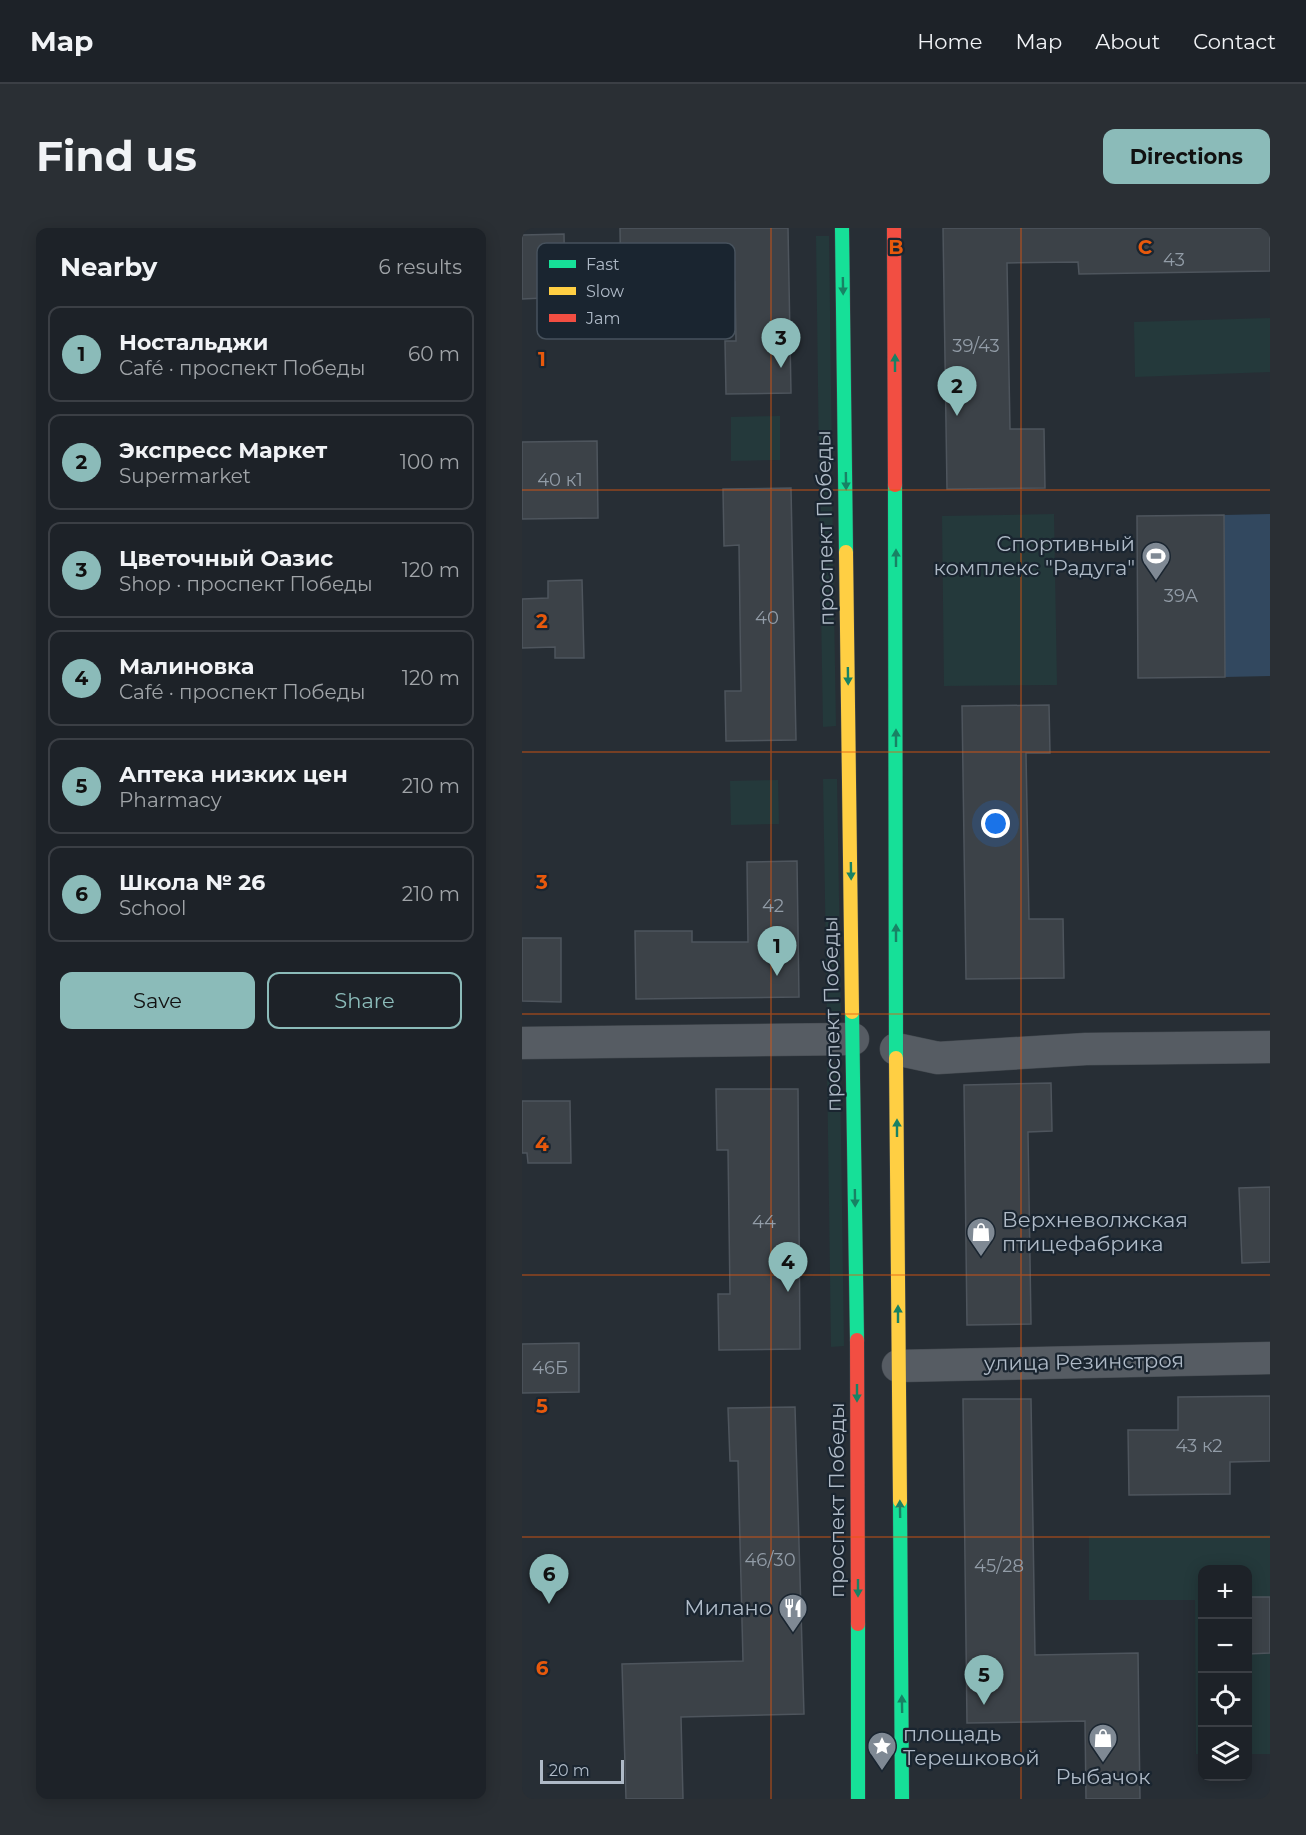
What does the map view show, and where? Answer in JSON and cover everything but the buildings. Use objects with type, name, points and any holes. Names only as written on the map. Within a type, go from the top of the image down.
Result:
[{"type":"main road","name":"проспект Победы","points":[[842,228],[857,1367],[857,1796]]},
{"type":"main road","points":[[894,228],[896,1049],[902,1799]]},
{"type":"main road","points":[[902,1783],[908,1799]]},
{"type":"street","points":[[522,1043],[853,1039]]},
{"type":"street","points":[[896,1049],[938,1058],[1086,1049],[1270,1047]]},
{"type":"street","name":"улица Резинстроя","points":[[898,1366],[1270,1358]]},
{"type":"green space","points":[[816,236],[829,236],[832,460],[819,461]]},
{"type":"green space","points":[[1270,318],[1270,372],[1135,377],[1134,322]]},
{"type":"green space","points":[[780,416],[780,460],[731,461],[731,417]]},
{"type":"green space","points":[[819,488],[832,488],[836,726],[823,727]]},
{"type":"green space","points":[[1054,514],[1057,685],[944,686],[942,516]]},
{"type":"green space","points":[[823,779],[837,779],[841,1017],[827,1018]]},
{"type":"green space","points":[[778,780],[779,824],[731,825],[730,781]]},
{"type":"green space","points":[[827,1064],[840,1064],[844,1346],[831,1347]]},
{"type":"green space","points":[[1270,1535],[1270,1754],[1252,1754],[1252,1565],[1198,1565],[1198,1754],[1196,1754],[1195,1600],[1089,1600],[1089,1536]]},
{"type":"water","points":[[1270,514],[1270,676],[1225,677],[1224,515]]},
{"type":"traffic: fast","points":[[842,228],[846,552]]},
{"type":"traffic: fast","points":[[895,485],[896,1058]]},
{"type":"traffic: fast","points":[[852,1012],[857,1340]]},
{"type":"traffic: fast","points":[[900,1501],[902,1799]]},
{"type":"traffic: fast","points":[[858,1624],[858,1799]]},
{"type":"traffic: slow","points":[[846,552],[852,1012]]},
{"type":"traffic: slow","points":[[896,1058],[900,1501]]},
{"type":"traffic: jam","points":[[894,228],[895,485]]},
{"type":"traffic: jam","points":[[857,1340],[858,1624]]},
{"type":"place","name":"Цветочный Оазис","points":[[781,368]]},
{"type":"place","name":"Экспресс Маркет","points":[[957,416]]},
{"type":"place","name":"Спортивный комплекс \"Радуга\"","points":[[1156,582]]},
{"type":"place","name":"Ностальджи","points":[[777,976]]},
{"type":"place","name":"Верхневолжская птицефабрика","points":[[981,1258]]},
{"type":"place","name":"Малиновка","points":[[788,1292]]},
{"type":"place","name":"Школа № 26","points":[[549,1604]]},
{"type":"place","name":"Милано","points":[[793,1634]]},
{"type":"place","name":"Аптека низких цен","points":[[984,1705]]},
{"type":"place","name":"Рыбачок","points":[[1103,1764]]},
{"type":"place","name":"площадь Терешковой","points":[[882,1772]]}]
